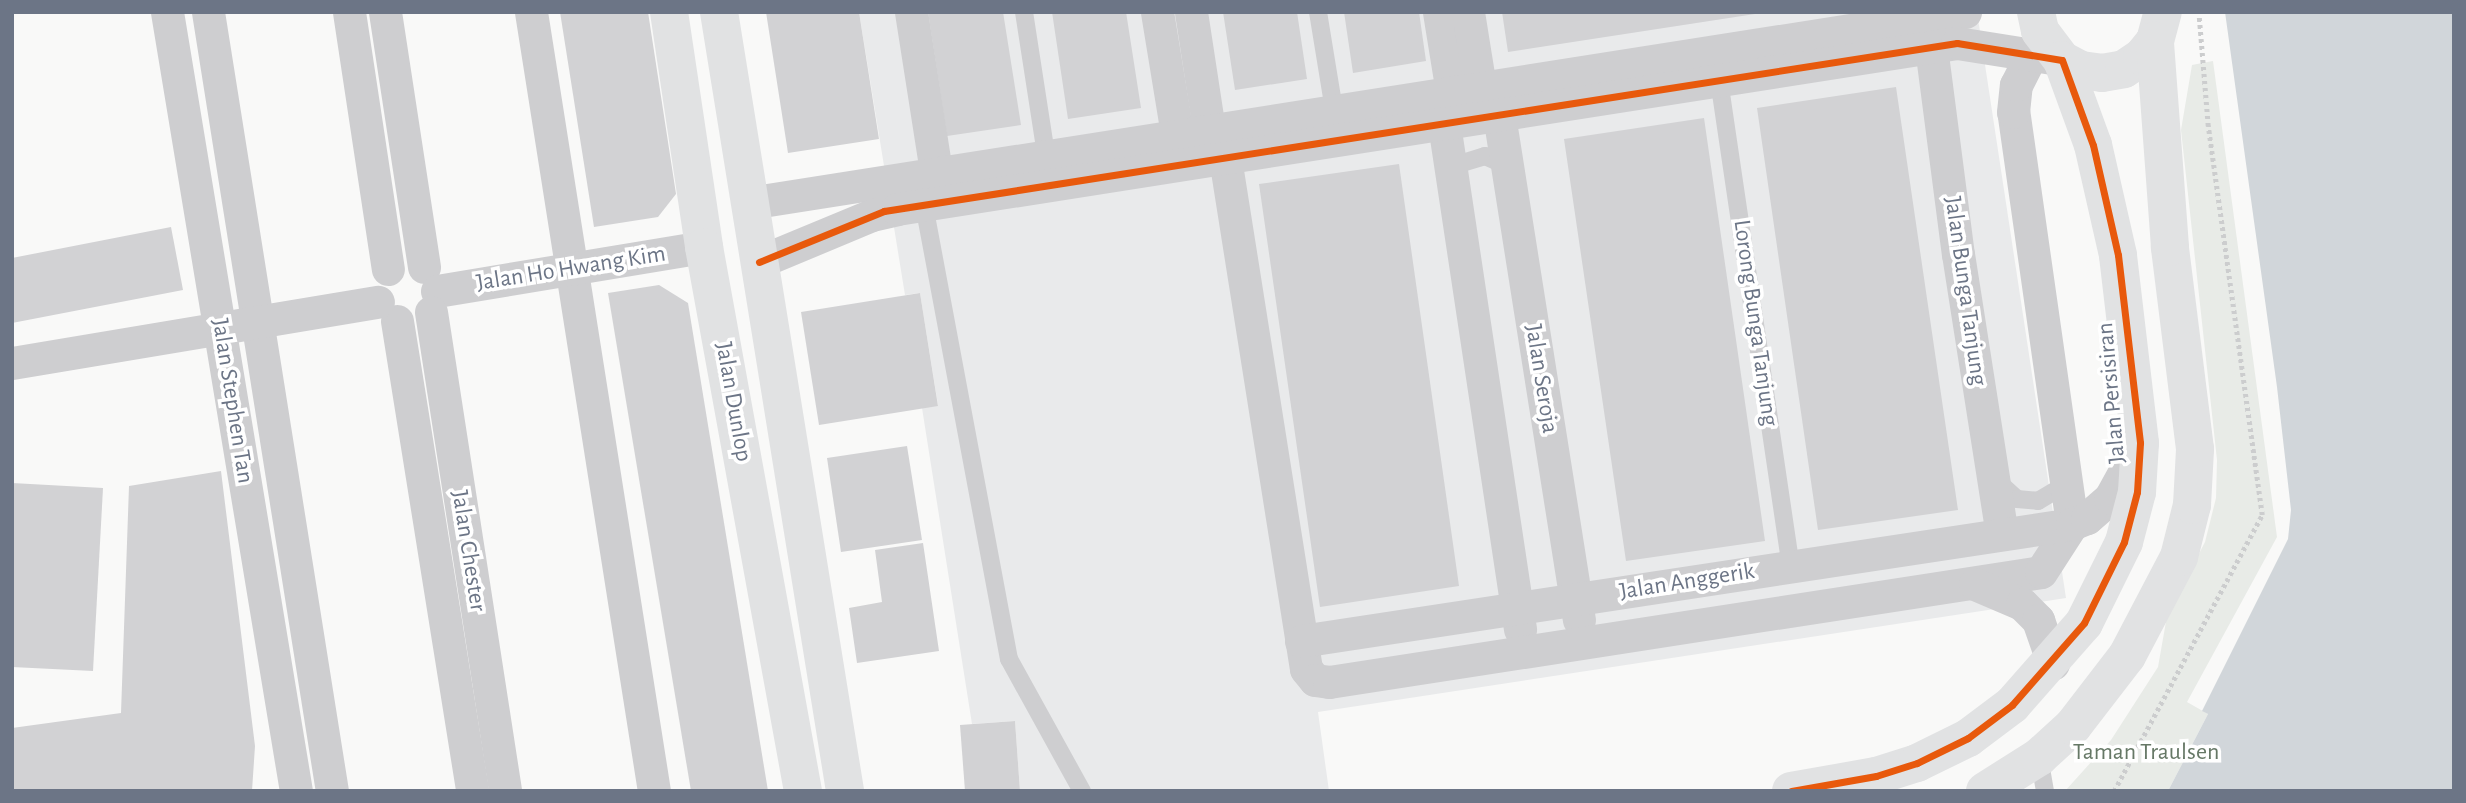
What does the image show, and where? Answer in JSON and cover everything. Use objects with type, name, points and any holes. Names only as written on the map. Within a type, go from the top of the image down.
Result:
[{"type":"street","name":"Jalan Stephen Tan","points":[[167,12],[296,791]]},
{"type":"street","name":"Jalan Stephen Tan","points":[[208,12],[332,791]]},
{"type":"street","points":[[348,12],[388,269]]},
{"type":"street","name":"Jalan Chester","points":[[385,12],[431,290],[505,791]]},
{"type":"street","points":[[531,12],[654,791]]},
{"type":"street","name":"Jalan Dunlop","points":[[669,12],[704,247],[803,791]]},
{"type":"street","name":"Jalan Dunlop","points":[[719,12],[845,791]]},
{"type":"street","points":[[911,12],[936,171]]},
{"type":"street","points":[[1157,12],[1177,134]]},
{"type":"street","points":[[1191,12],[1209,129]]},
{"type":"street","points":[[1439,12],[1466,89]]},
{"type":"street","points":[[1466,89],[1468,12]]},
{"type":"street","points":[[759,262],[872,215],[905,197],[936,171],[1965,12]]},
{"type":"street","name":"Jalan Persisiran","points":[[1791,791],[1876,776],[1930,757],[1968,738],[2012,705],[2053,663],[2084,623],[2124,542],[2137,492],[2140,443],[2111,218],[2093,145],[2047,57],[2036,12]]},
{"type":"street","points":[[721,333],[731,286],[727,218],[734,209],[749,203],[905,197],[1225,158],[1931,47],[1973,43],[2047,57],[2081,70],[2102,73],[2123,69],[2142,57],[2159,26]]},
{"type":"street","points":[[1985,791],[2042,774],[2073,726],[2127,656],[2179,557],[2192,505],[2195,449],[2170,247],[2159,26]]},
{"type":"street","name":"Jalan Bunga Tanjung","points":[[1931,47],[1958,254],[2002,534]]},
{"type":"street","points":[[2047,57],[2016,85],[2012,111],[2072,524]]},
{"type":"street","name":"Jalan Seroja","points":[[1499,115],[1582,643]]},
{"type":"street","points":[[1444,124],[1523,652]]},
{"type":"street","name":"Jalan Anggerik","points":[[1225,158],[1306,669],[1322,682],[2041,572],[2072,524]]},
{"type":"street","name":"Jalan Ho Hwang Kim","points":[[431,290],[704,247]]},
{"type":"street","points":[[12,363],[257,322],[388,311],[415,322],[431,290],[405,262],[388,269],[378,284],[388,311]]},
{"type":"street","name":"Jalan Chester","points":[[388,311],[472,791]]},
{"type":"street","name":"Jalan Anggerik","points":[[1301,641],[2072,524],[2087,518],[2110,498],[2140,443]]},
{"type":"street","points":[[1975,584],[2022,604],[2038,620],[2053,663]]},
{"type":"street","points":[[835,735],[862,773],[870,791]]},
{"type":"lane","points":[[1024,12],[1046,154]]},
{"type":"lane","points":[[1318,12],[1334,110]]},
{"type":"lane","name":"Lorong Bunga Tanjung","points":[[1719,80],[1791,566]]},
{"type":"lane","points":[[1452,179],[1464,160],[1492,156],[1507,166]]},
{"type":"lane","points":[[905,197],[1009,659],[1083,791]]},
{"type":"lane","points":[[1993,477],[2008,492],[2027,502],[2049,497],[2065,476]]},
{"type":"shaded area","points":[[859,12],[1977,12],[2066,598],[1318,712],[1329,791],[1020,791],[1015,721],[972,724],[922,408],[938,405],[920,293],[905,295]]},
{"type":"shaded area","points":[[2225,12],[2454,12],[2454,791],[2168,791],[2208,714],[2202,711],[2288,539],[2291,510],[2277,387]]},
{"type":"green space","name":"Taman Traulsen","points":[[2213,61],[2277,537],[2187,702],[2208,714],[2168,791],[2065,791],[2111,740],[2158,667],[2167,616],[2205,542],[2216,498],[2217,460],[2181,130],[2192,65]]},
{"type":"building","points":[[560,12],[648,12],[676,194],[658,217],[594,227]]},
{"type":"building","points":[[766,12],[859,12],[879,139],[788,153]]},
{"type":"building","points":[[928,12],[1003,12],[1021,125],[947,136]]},
{"type":"building","points":[[1052,12],[1126,12],[1141,108],[1068,119]]},
{"type":"building","points":[[1223,12],[1297,12],[1307,79],[1235,90]]},
{"type":"building","points":[[1344,12],[1419,12],[1426,61],[1353,73]]},
{"type":"building","points":[[1502,12],[1755,12],[1755,14],[1508,52]]},
{"type":"building","points":[[1896,87],[1958,510],[1818,530],[1757,108]]},
{"type":"building","points":[[1704,118],[1765,541],[1626,561],[1564,139]]},
{"type":"building","points":[[1399,164],[1459,586],[1320,607],[1259,184]]},
{"type":"building","points":[[171,227],[183,290],[12,323],[12,258]]},
{"type":"building","points":[[659,285],[688,303],[768,791],[691,791],[608,293]]},
{"type":"building","points":[[920,293],[938,406],[819,425],[801,312]]},
{"type":"building","points":[[907,446],[922,540],[841,552],[827,458]]},
{"type":"building","points":[[221,471],[255,746],[252,791],[12,791],[12,728],[121,713],[129,486]]},
{"type":"building","points":[[12,483],[103,488],[93,671],[12,667]]},
{"type":"building","points":[[923,543],[939,651],[857,663],[849,608],[882,602],[875,550]]},
{"type":"building","points":[[1015,721],[1020,791],[965,791],[960,725]]},
{"type":"cycle path","points":[[759,262],[884,211],[1957,43],[2062,60],[2093,145],[2118,255],[2140,443],[2137,492],[2124,542],[2084,623],[2012,705],[1968,738],[1917,763],[1876,776],[1791,791]]}]
